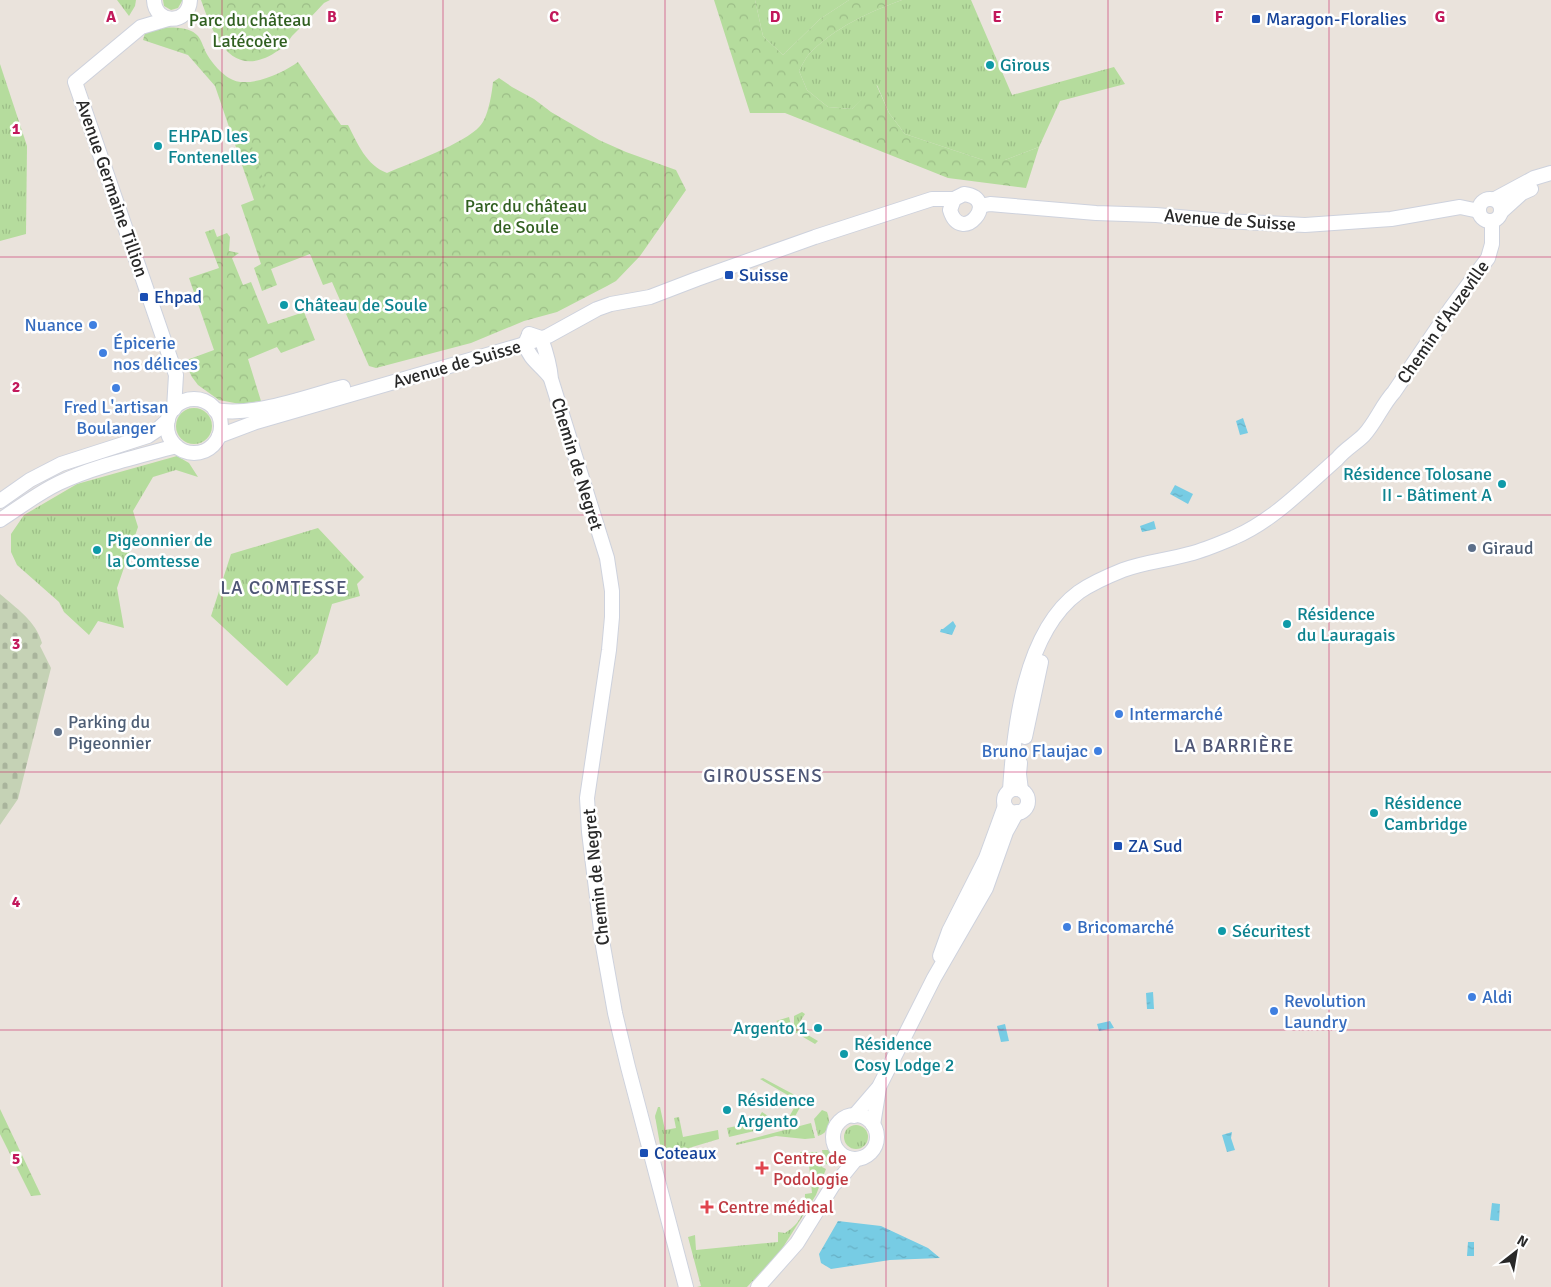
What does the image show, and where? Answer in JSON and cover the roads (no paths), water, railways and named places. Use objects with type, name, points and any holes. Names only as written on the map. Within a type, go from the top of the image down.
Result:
[{"type":"street","name":"Avenue Germaine Tillion","points":[[190,0],[189,8],[184,15],[176,19],[168,18],[141,27],[75,82],[176,375],[199,400]]},
{"type":"street","name":"Avenue Germaine Tillion","points":[[141,27],[154,1]]},
{"type":"street","points":[[154,1],[157,11],[168,18]]},
{"type":"street","points":[[1498,205],[1534,178],[1551,173]]},
{"type":"street","points":[[1498,205],[1501,216],[1492,222],[1485,220],[1479,211],[1482,202],[1485,200],[1498,205],[1522,192],[1551,182]]},
{"type":"street","name":"Avenue de Suisse","points":[[219,436],[256,422],[532,339],[616,294],[648,291],[690,281],[815,237],[932,199],[954,199],[958,196],[969,194],[976,199],[980,206],[990,204],[1096,213],[1305,225],[1391,219],[1460,208],[1479,211]]},
{"type":"street","points":[[952,216],[951,204],[954,199]]},
{"type":"street","points":[[918,204],[934,207],[952,216],[958,222],[968,224],[977,218],[980,206]]},
{"type":"street","name":"Chemin d'Auzeville","points":[[1016,790],[1011,774],[1024,689],[1034,653],[1047,629],[1062,610],[1078,593],[1096,582],[1124,570],[1191,554],[1237,536],[1285,506],[1366,432],[1451,308],[1488,258],[1492,244],[1492,222]]},
{"type":"street","name":"Avenue de Suisse","points":[[215,410],[233,412],[262,408],[532,339]]},
{"type":"street","name":"Chemin de Negret","points":[[532,339],[530,357],[542,366],[551,379],[607,558],[612,591],[612,617],[588,798],[588,832],[603,946],[615,1013],[686,1286]]},
{"type":"street","name":"Avenue Germaine Tillion","points":[[171,414],[176,375]]},
{"type":"street","points":[[0,501],[30,480],[61,464],[148,436],[184,401],[199,400],[208,403],[215,410],[221,425],[219,436],[212,446],[201,452],[188,453],[176,446],[167,432],[171,414]]},
{"type":"street","points":[[0,520],[32,498],[58,484],[92,470],[176,446]]},
{"type":"street","name":"Chemin d'Auzeville","points":[[1016,790],[1038,674],[1044,654],[1053,634],[1063,620],[1096,582]]},
{"type":"street","points":[[1016,790],[1027,796],[1027,804],[1024,810],[1011,809],[1004,797],[1016,790]]},
{"type":"street","points":[[854,1116],[880,1087],[934,978],[949,931],[1011,809]]},
{"type":"street","points":[[873,1125],[880,1087]]},
{"type":"street","points":[[854,1116],[865,1118],[873,1125],[877,1136],[874,1148],[867,1156],[856,1159],[840,1153],[834,1139],[836,1127],[844,1119],[854,1116]]},
{"type":"street","points":[[833,1185],[840,1153]]},
{"type":"street","points":[[758,1287],[797,1243],[833,1185],[856,1159]]},
{"type":"water","points":[[1243,418],[1248,433],[1240,435],[1236,421]]},
{"type":"water","points":[[1175,485],[1193,494],[1188,504],[1170,494]]},
{"type":"water","points":[[1154,521],[1156,529],[1142,532],[1140,526]]},
{"type":"water","points":[[953,621],[956,626],[952,635],[940,632],[941,629]]},
{"type":"water","points":[[1153,992],[1154,1009],[1147,1009],[1146,993]]},
{"type":"water","points":[[1110,1021],[1114,1028],[1099,1031],[1097,1024]]},
{"type":"water","points":[[1005,1024],[1009,1041],[1001,1042],[997,1026]]},
{"type":"water","points":[[1232,1132],[1231,1138],[1235,1150],[1227,1152],[1222,1135]]},
{"type":"water","points":[[1492,1203],[1500,1204],[1499,1221],[1490,1220]]},
{"type":"water","points":[[838,1221],[881,1226],[928,1248],[940,1258],[890,1260],[831,1269],[821,1263],[819,1254]]},
{"type":"water","points":[[1468,1242],[1474,1242],[1474,1256],[1467,1256]]},
{"type":"place","name":"Maragon-Floralies","points":[[1256,19]]},
{"type":"place","name":"Girous","points":[[990,65]]},
{"type":"place","name":"EHPAD les Fontenelles","points":[[158,146]]},
{"type":"place","name":"Suisse","points":[[729,275]]},
{"type":"place","name":"Ehpad","points":[[144,297]]},
{"type":"place","name":"Château de Soule","points":[[284,305]]},
{"type":"place","name":"Nuance","points":[[93,325]]},
{"type":"place","name":"Épicerie nos délices","points":[[103,353]]},
{"type":"place","name":"Fred L'artisan Boulanger","points":[[116,388]]},
{"type":"place","name":"Résidence Tolosane II - Bâtiment A","points":[[1502,484]]},
{"type":"place","name":"Giraud","points":[[1472,548]]},
{"type":"place","name":"Pigeonnier de la Comtesse","points":[[97,550]]},
{"type":"place","name":"Résidence du Lauragais","points":[[1287,624]]},
{"type":"place","name":"Intermarché","points":[[1119,714]]},
{"type":"place","name":"Parking du Pigeonnier","points":[[58,732]]},
{"type":"place","name":"Bruno Flaujac","points":[[1098,751]]},
{"type":"place","name":"Résidence Cambridge","points":[[1374,813]]},
{"type":"place","name":"ZA Sud","points":[[1118,846]]},
{"type":"place","name":"Bricomarché","points":[[1067,927]]},
{"type":"place","name":"Sécuritest","points":[[1222,931]]},
{"type":"place","name":"Aldi","points":[[1472,997]]},
{"type":"place","name":"Revolution Laundry","points":[[1274,1011]]},
{"type":"place","name":"Argento 1","points":[[818,1028]]},
{"type":"place","name":"Résidence Cosy Lodge 2","points":[[844,1054]]},
{"type":"place","name":"Résidence Argento","points":[[727,1110]]},
{"type":"place","name":"Coteaux","points":[[644,1153]]},
{"type":"place","name":"Centre de Podologie","points":[[762,1168]]},
{"type":"place","name":"Centre médical","points":[[707,1207]]},
{"type":"district","name":"LA COMTESSE","points":[[284,588]]},
{"type":"district","name":"LA BARRIÈRE","points":[[1234,746]]},
{"type":"district","name":"GIROUSSENS","points":[[763,776]]},
{"type":"park label","name":"Parc du château Latécoère","points":[[250,30]]},
{"type":"park label","name":"Parc du château de Soule","points":[[526,216]]}]
